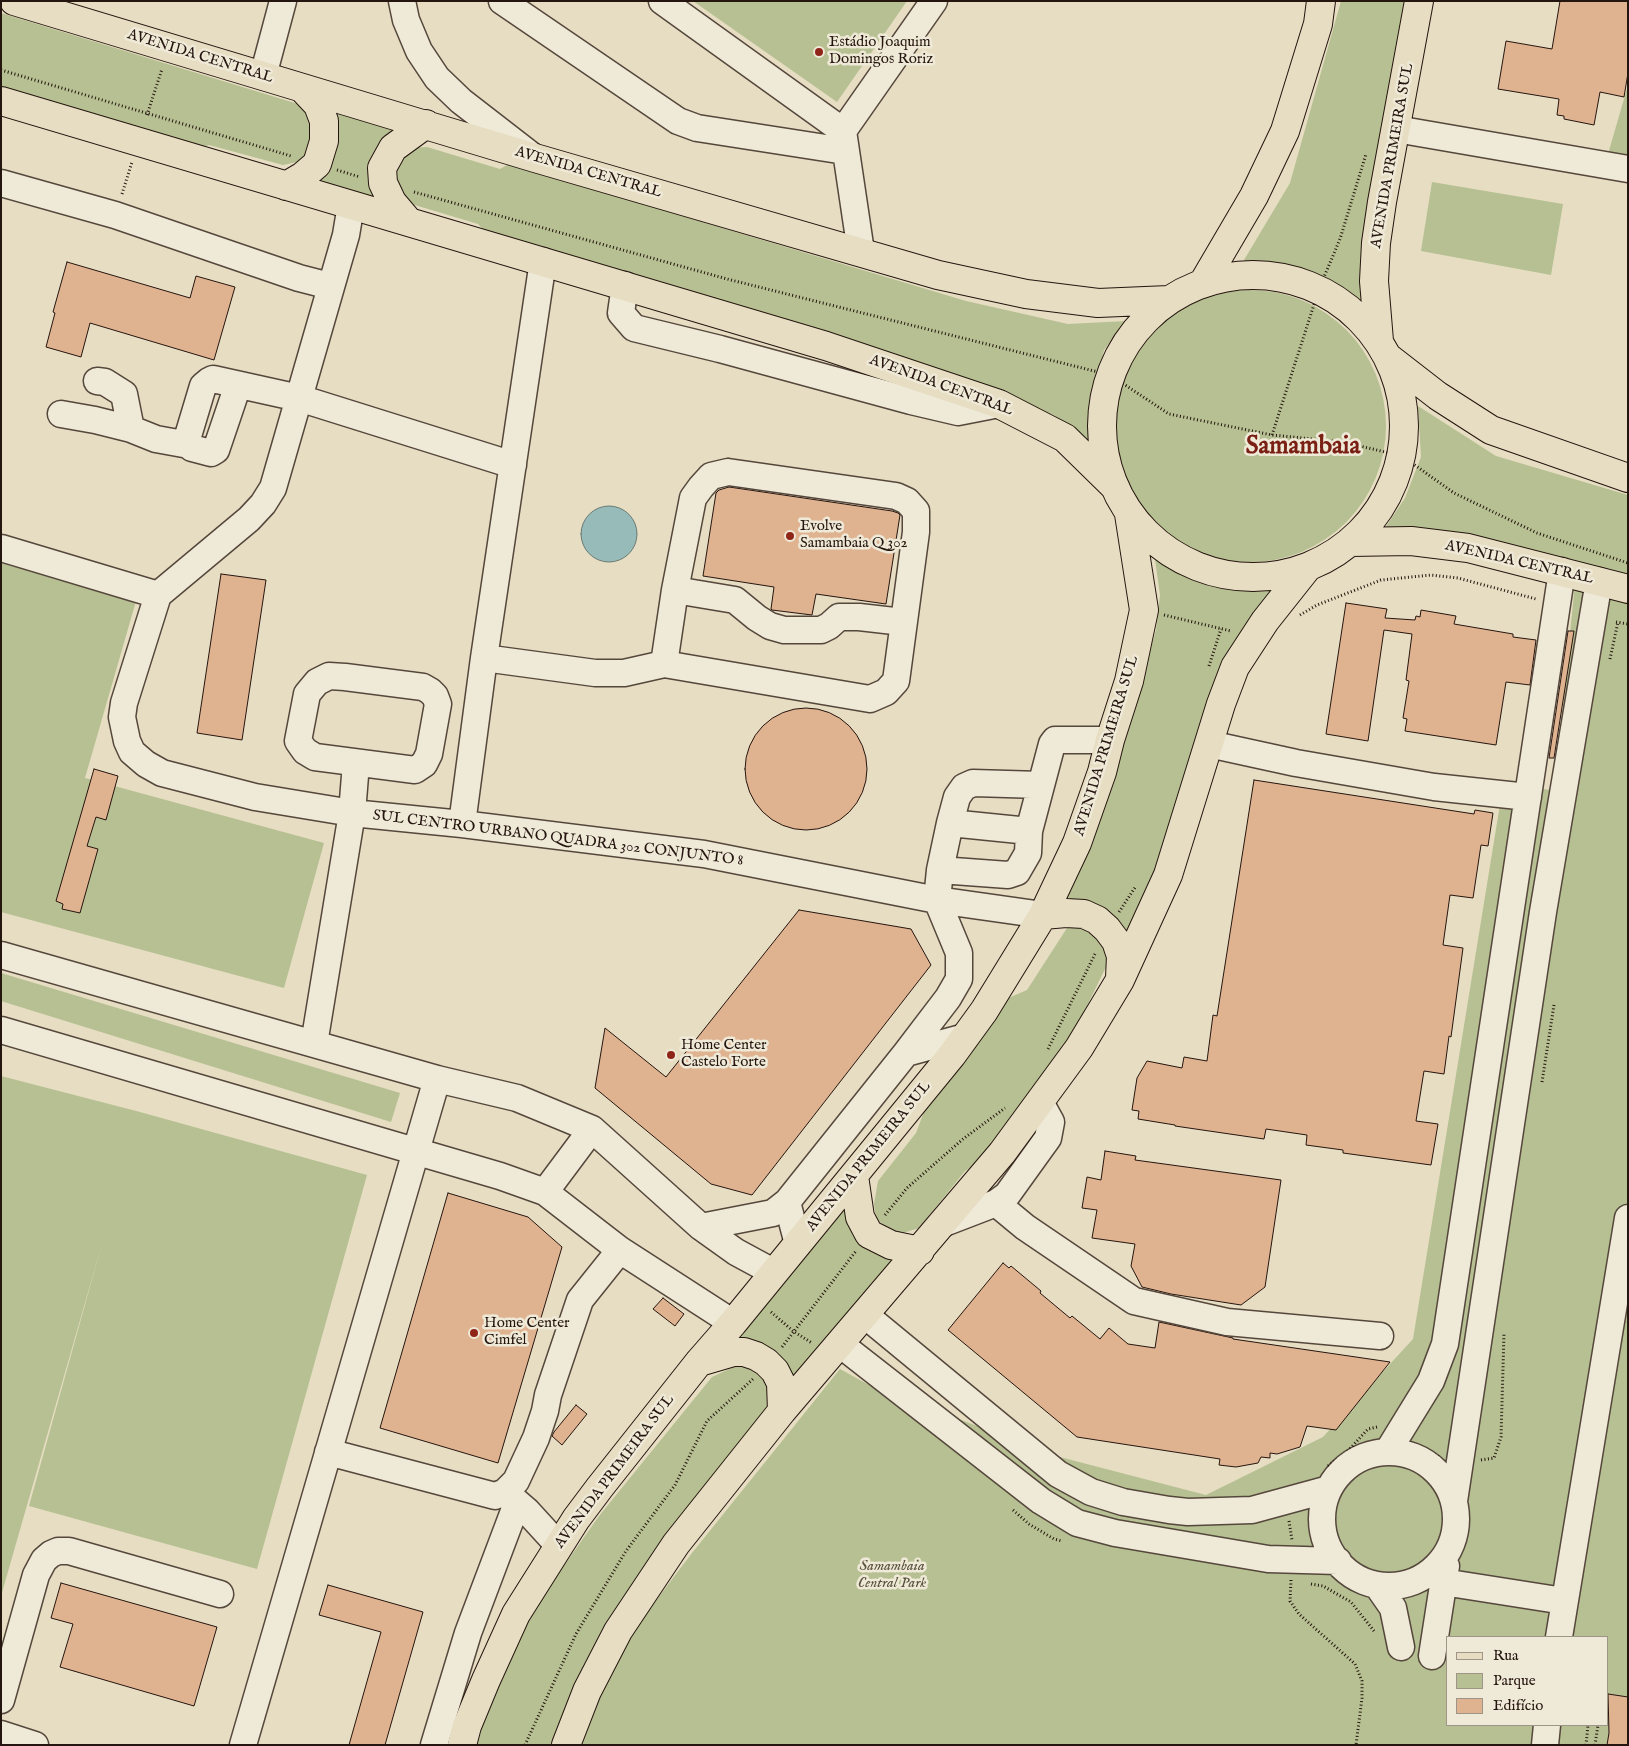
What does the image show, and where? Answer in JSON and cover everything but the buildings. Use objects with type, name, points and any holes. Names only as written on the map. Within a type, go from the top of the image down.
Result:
[{"type":"main road","name":"AVENIDA CENTRAL","points":[[14,1],[535,158],[938,275],[1026,294],[1098,304],[1169,300]]},
{"type":"main road","points":[[1203,283],[1254,196],[1285,131],[1318,24],[1321,1]]},
{"type":"main road","name":"AVENIDA PRIMEIRA SUL","points":[[1384,350],[1374,281],[1376,243],[1419,1]]},
{"type":"main road","points":[[286,186],[303,176],[317,164],[324,141],[324,121],[318,105],[302,88]]},
{"type":"main road","name":"AVENIDA CENTRAL","points":[[1,100],[826,346],[999,404],[1065,438],[1113,485]]},
{"type":"main road","points":[[409,222],[392,202],[383,183],[382,168],[393,148],[426,124]]},
{"type":"main road","points":[[1384,350],[1404,406],[1402,456],[1383,504],[1350,542],[1330,557],[1307,568],[1258,578],[1208,572],[1164,549],[1128,514],[1113,485],[1103,449],[1102,412],[1110,376],[1134,333],[1169,300],[1203,283],[1242,275],[1281,276],[1319,289],[1353,311],[1384,350],[1438,396],[1491,430],[1628,478]]},
{"type":"main road","name":"AVENIDA PRIMEIRA SUL","points":[[462,1745],[486,1680],[516,1614],[559,1546],[600,1487],[699,1362],[952,1055],[984,1011],[1044,916],[1077,843],[1102,772],[1110,740],[1130,681],[1144,610],[1128,514]]},
{"type":"main road","name":"AVENIDA CENTRAL","points":[[1350,542],[1411,541],[1468,548],[1628,589]]},
{"type":"main road","points":[[566,1745],[587,1691],[618,1632],[676,1544],[782,1411],[1002,1154],[1079,1048],[1120,980],[1168,875],[1235,667],[1256,635],[1307,568]]},
{"type":"main road","points":[[1044,916],[1066,913],[1084,914],[1098,920],[1116,941],[1121,956],[1120,980]]},
{"type":"main road","points":[[854,1176],[860,1217],[869,1234],[891,1245],[920,1251]]},
{"type":"main road","points":[[699,1362],[733,1352],[744,1352],[756,1356],[768,1364],[779,1376],[782,1383],[782,1411]]},
{"type":"street","points":[[263,76],[283,1]]},
{"type":"street","points":[[402,1],[406,20],[418,51],[437,78],[461,102],[535,158]]},
{"type":"street","points":[[502,1],[678,122],[697,128],[844,141]]},
{"type":"street","points":[[662,1],[844,141]]},
{"type":"street","points":[[861,252],[844,141],[934,1]]},
{"type":"street","points":[[1396,130],[1628,170]]},
{"type":"street","points":[[1,183],[115,215],[299,278],[330,286]]},
{"type":"street","points":[[1,548],[158,595],[249,519],[263,504],[273,488],[346,235],[351,205]]},
{"type":"street","points":[[462,824],[484,658],[543,261]]},
{"type":"street","points":[[624,285],[621,313],[634,328],[958,412],[999,404]]},
{"type":"street","points":[[62,414],[95,420],[131,429],[156,438],[189,445],[188,436],[204,386],[209,380],[214,379],[238,386],[300,398],[513,465]]},
{"type":"street","points":[[97,381],[106,382],[124,394],[131,429]]},
{"type":"street","points":[[484,658],[595,673],[624,674],[664,664],[870,699],[886,692],[896,681],[916,532],[916,511],[907,501],[896,496],[728,472],[711,476],[694,498],[675,590],[664,664]]},
{"type":"street","points":[[1388,1451],[1431,1380],[1444,1344],[1562,571]]},
{"type":"street","points":[[1454,1500],[1543,912],[1599,581]]},
{"type":"street","points":[[675,590],[735,600],[770,626],[784,630],[821,630],[839,618],[859,617],[903,622]]},
{"type":"street","name":"SUL CENTRO URBANO QUADRA 302 CONJUNTO 8","points":[[158,595],[124,703],[122,717],[126,741],[132,752],[146,764],[162,773],[255,797],[352,813],[462,824],[704,854],[937,900],[1044,916]]},
{"type":"street","points":[[329,676],[345,677],[423,687],[435,696],[438,704],[429,754],[424,764],[415,770],[356,763],[315,757],[305,751],[298,741],[307,694],[317,682],[329,676]]},
{"type":"street","points":[[940,870],[1008,875],[1017,872],[1028,853],[1030,831],[1052,744],[1055,740],[1110,740]]},
{"type":"street","points":[[1209,744],[1296,763],[1434,787],[1528,797]]},
{"type":"street","points":[[314,1044],[352,813],[356,763]]},
{"type":"street","points":[[701,1227],[773,1213],[786,1202],[948,998],[959,979],[959,953],[937,900],[940,870],[950,823],[957,797],[964,787],[972,784],[1041,785]]},
{"type":"street","points":[[950,823],[1030,831]]},
{"type":"street","points":[[1,955],[436,1079],[517,1098],[592,1129],[701,1227],[736,1252],[774,1272]]},
{"type":"street","points":[[1,1030],[500,1176],[545,1192],[620,1250],[733,1323]]},
{"type":"street","points":[[906,1053],[965,1037]]},
{"type":"street","points":[[243,1745],[436,1079]]},
{"type":"street","points":[[944,1223],[996,1203],[1006,1195],[1048,1138],[1051,1122],[1040,1102]]},
{"type":"street","points":[[545,1192],[592,1129]]},
{"type":"street","points":[[786,1202],[798,1244]]},
{"type":"street","points":[[996,1203],[1025,1227],[1134,1301],[1227,1322],[1380,1336]]},
{"type":"street","points":[[1559,1636],[1628,1218]]},
{"type":"street","points":[[434,1745],[516,1481],[536,1438],[548,1395],[580,1300],[620,1250]]},
{"type":"street","points":[[865,1315],[1058,1474],[1091,1492],[1123,1502],[1188,1512],[1252,1510],[1329,1489]]},
{"type":"street","points":[[840,1344],[1041,1501],[1077,1523],[1115,1532],[1268,1559],[1338,1562]]},
{"type":"street","points":[[328,1452],[495,1496],[511,1497],[559,1546]]},
{"type":"street","points":[[1402,1452],[1416,1456],[1428,1463],[1439,1472],[1447,1483],[1454,1500],[1456,1524],[1454,1538],[1448,1551],[1435,1567],[1418,1579],[1405,1584],[1377,1585],[1363,1581],[1351,1574],[1338,1562],[1326,1541],[1322,1527],[1322,1513],[1329,1489],[1339,1475],[1355,1461],[1374,1453],[1402,1452]]},
{"type":"street","points":[[1,1700],[36,1575],[44,1560],[51,1554],[58,1551],[69,1551],[220,1594]]},
{"type":"street","points":[[1432,1656],[1448,1551]]},
{"type":"street","points":[[1443,1582],[1564,1601]]},
{"type":"street","points":[[1377,1585],[1392,1608],[1401,1647]]},
{"type":"street","points":[[1545,1745],[1547,1726]]},
{"type":"street","points":[[1,1734],[34,1745]]},
{"type":"path","points":[[1,70],[317,164],[727,279],[1110,376],[1170,414],[1272,435],[1343,442],[1402,456],[1454,493],[1537,533],[1628,563]]},
{"type":"path","points":[[1272,435],[1319,289],[1340,239],[1366,151]]},
{"type":"path","points":[[1300,615],[1317,605],[1381,580],[1431,575],[1458,578],[1557,604]]},
{"type":"path","points":[[1144,610],[1221,629],[1256,635]]},
{"type":"path","points":[[1593,615],[1628,624]]},
{"type":"path","points":[[1206,675],[1221,629]]},
{"type":"path","points":[[1047,1051],[1107,929],[1136,886]]},
{"type":"path","points":[[525,1745],[576,1634],[626,1551],[675,1485],[707,1421],[768,1364],[906,1188],[964,1139],[1008,1106]]},
{"type":"path","points":[[1586,1745],[1588,1726]]},
{"type":"path","points":[[1595,1745],[1598,1726]]},
{"type":"green space","name":"Estádio Joaquim Domingos Roriz","points":[[693,1],[907,1],[837,102]]},
{"type":"green space","points":[[1341,1],[1409,1],[1377,175],[1361,302],[1304,274],[1257,265],[1241,265],[1290,183]]},
{"type":"green space","points":[[1,13],[298,104],[308,113],[315,143],[302,161],[283,165],[209,145],[182,153],[1,96]]},
{"type":"green space","points":[[1628,85],[1628,165],[1606,161]]},
{"type":"green space","points":[[330,106],[401,127],[378,203],[307,183]]},
{"type":"green space","points":[[427,147],[500,169],[509,164],[966,301],[1068,324],[1126,321],[1104,350],[1091,412],[1093,447],[1054,415],[1003,396],[495,242],[478,224],[408,203],[392,187],[392,166],[406,148]]},
{"type":"green space","points":[[1432,182],[1563,204],[1551,275],[1421,251]]},
{"type":"green space","points":[[1237,290],[1263,290],[1277,292],[1302,300],[1326,313],[1346,330],[1363,350],[1376,374],[1384,399],[1386,426],[1384,453],[1376,478],[1363,502],[1346,522],[1326,539],[1302,552],[1277,560],[1237,562],[1210,556],[1186,546],[1164,531],[1145,512],[1130,490],[1120,466],[1114,439],[1114,413],[1120,386],[1130,362],[1145,340],[1164,321],[1186,306],[1210,296]]},
{"type":"green space","points":[[1418,406],[1496,456],[1628,495],[1628,584],[1383,531],[1405,498],[1421,457]]},
{"type":"green space","points":[[1154,552],[1184,571],[1201,579],[1243,588],[1274,588],[1162,872],[1129,947],[1064,903],[1132,710],[1156,630],[1160,595]]},
{"type":"green space","points":[[1,563],[136,601],[85,778],[324,843],[284,988],[1,912]]},
{"type":"green space","name":"Samambaia Central Park","points":[[1575,584],[1628,598],[1628,1745],[581,1745],[619,1649],[692,1553],[840,1369],[869,1385],[1056,1456],[1206,1495],[1323,1437],[1413,1339],[1503,786],[1554,790]]},
{"type":"green space","points":[[1080,920],[1095,923],[1109,961],[1076,1028],[989,1156],[965,1171],[919,1228],[903,1233],[889,1229],[876,1219],[874,1204],[878,1181],[916,1133],[927,1104],[1006,999],[1027,990],[1067,928]]},
{"type":"green space","points":[[1,973],[400,1093],[391,1122],[1,1001]]},
{"type":"green space","points":[[1,1076],[140,1112],[367,1175],[257,1569],[29,1506],[103,1240],[1,1596]]},
{"type":"green space","points":[[843,1203],[904,1256],[791,1393],[729,1340]]},
{"type":"green space","points":[[740,1364],[768,1371],[779,1391],[561,1745],[477,1745],[485,1718],[535,1607],[599,1516],[712,1377]]},
{"type":"water","points":[[609,506],[620,508],[629,514],[635,523],[637,534],[635,545],[629,554],[620,560],[609,562],[598,560],[589,554],[583,545],[581,534],[583,523],[589,514],[598,508]]},
{"type":"place","name":"Estádio Joaquim Domingos Roriz","points":[[819,52]]},
{"type":"place","name":"Evolve Samambaia Q 302","points":[[790,536]]},
{"type":"place","name":"Home Center Castelo Forte","points":[[671,1055]]},
{"type":"place","name":"Home Center Cimfel","points":[[474,1333]]},
{"type":"district","name":"Samambaia","points":[[1303,448]]}]
